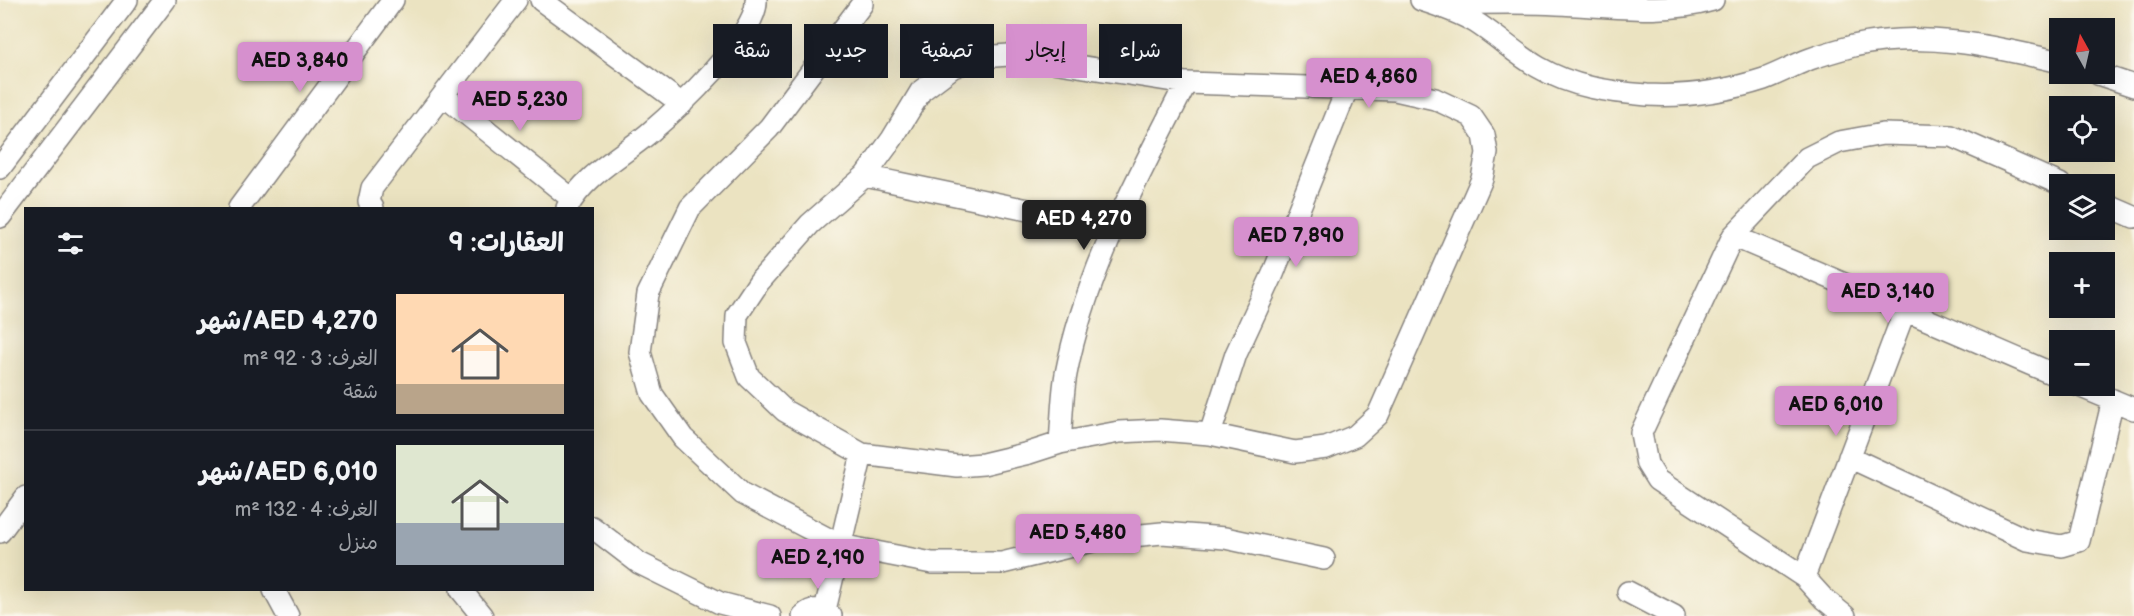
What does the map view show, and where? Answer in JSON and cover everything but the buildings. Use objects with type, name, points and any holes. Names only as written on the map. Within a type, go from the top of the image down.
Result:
[{"type":"street","points":[[0,168],[127,0]]},
{"type":"street","points":[[0,217],[165,0]]},
{"type":"street","points":[[240,207],[393,0]]},
{"type":"street","points":[[372,207],[369,202],[372,188],[516,0]]},
{"type":"street","points":[[542,0],[682,104]]},
{"type":"street","points":[[443,95],[569,204],[615,157],[646,136],[682,104],[731,50],[754,17],[756,0]]},
{"type":"street","points":[[1428,2],[1547,3],[1654,9],[1713,0]]},
{"type":"street","points":[[1428,2],[1475,22],[1524,58],[1558,77],[1591,88],[1636,94],[1672,95],[1719,90],[1764,78],[1831,52],[1872,43],[1907,39],[1959,42],[2049,60]]},
{"type":"street","points":[[862,4],[768,128],[690,207],[648,294],[640,352],[652,394],[683,438],[742,494],[840,545],[932,563],[1002,563],[1101,539],[1162,533],[1225,538],[1324,559]]},
{"type":"street","points":[[1009,55],[1186,82],[1395,90],[1436,99],[1470,116],[1484,135],[1487,153],[1482,178],[1378,415],[1355,436],[1326,448],[1295,452],[1210,434],[1160,430],[1119,432],[1060,443],[983,464],[957,466],[862,454],[785,411],[749,377],[736,343],[737,315],[759,282],[810,224],[865,176],[892,139],[921,91],[953,67],[981,57],[1009,55]]},
{"type":"street","points":[[2115,80],[2134,86]]},
{"type":"street","points":[[1060,443],[1066,376],[1079,320],[1114,228],[1186,82]]},
{"type":"street","points":[[1210,434],[1236,354],[1273,274],[1347,89]]},
{"type":"street","points":[[1845,616],[1803,577],[1657,480],[1647,464],[1641,433],[1733,236],[1807,158],[1839,142],[1883,134],[1951,136],[2049,179]]},
{"type":"street","points":[[865,176],[1114,228]]},
{"type":"street","points":[[2115,209],[2134,217]]},
{"type":"street","points":[[1733,236],[2049,372]]},
{"type":"street","points":[[1803,577],[1905,310]]},
{"type":"street","points":[[2104,396],[2134,409]]},
{"type":"street","points":[[1849,457],[2026,540],[2062,546],[2079,541],[2114,400]]},
{"type":"street","points":[[803,616],[812,610],[828,613],[840,545],[862,454]]},
{"type":"street","points":[[0,532],[24,500]]},
{"type":"street","points":[[594,529],[639,563],[719,610],[770,616]]},
{"type":"street","points":[[275,591],[288,616]]},
{"type":"street","points":[[462,591],[482,616]]},
{"type":"street","points":[[1628,592],[1674,616]]}]
